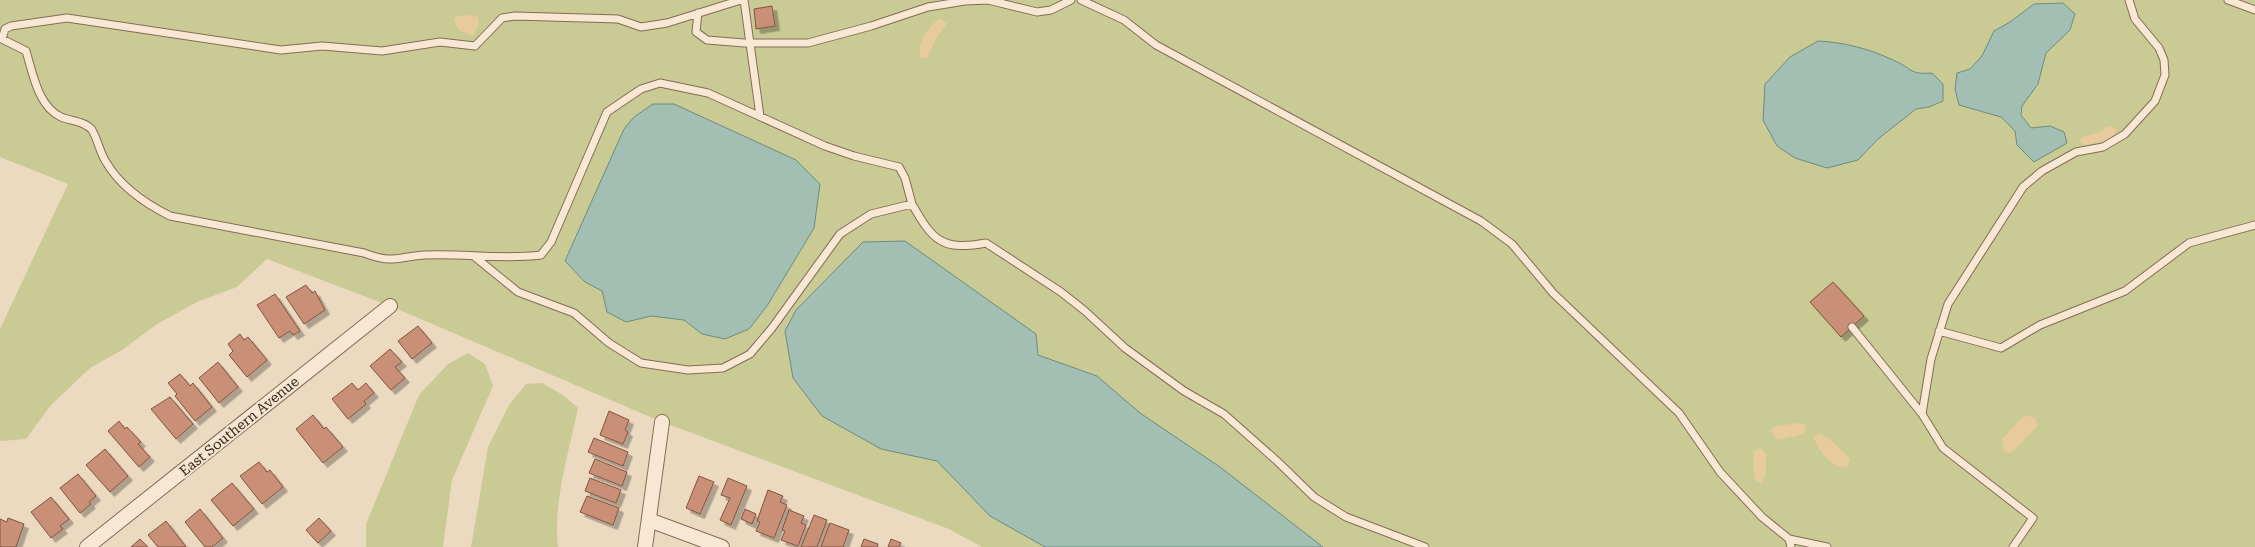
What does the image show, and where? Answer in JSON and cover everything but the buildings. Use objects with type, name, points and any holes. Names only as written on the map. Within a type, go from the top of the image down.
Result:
[{"type":"street","name":"East Southern Avenue","points":[[87,547],[390,306]]},
{"type":"street","points":[[645,547],[662,422]]},
{"type":"street","points":[[649,520],[722,547]]},
{"type":"lane","points":[[760,116],[751,43],[743,0],[721,3],[667,23],[641,27],[618,19],[515,16],[502,18],[475,46],[440,42],[382,51],[322,46],[281,50],[66,18],[5,29],[2,39],[26,51],[46,107],[61,117],[92,129],[106,163],[125,185],[157,209],[170,216],[364,253],[383,260],[424,255],[522,258],[541,255],[551,242],[607,112],[641,89],[660,83],[708,93],[825,146],[854,156],[899,166],[905,178],[912,204],[927,231],[945,244],[967,246],[986,243],[1061,292],[1085,311],[1125,348],[1184,391],[1224,414],[1278,461],[1314,497],[1346,517],[1425,547]]},
{"type":"lane","points":[[698,13],[696,32],[707,40],[751,43],[808,42],[871,26],[928,7],[965,0],[988,0],[1037,12],[1051,10],[1071,0]]},
{"type":"lane","points":[[1081,0],[1124,20],[1156,45],[1482,221],[1512,244],[1554,293],[1679,413],[1720,472],[1762,517],[1790,543],[1827,547]]},
{"type":"lane","points":[[1922,414],[1931,359],[1948,304],[2023,186],[2042,171],[2076,152],[2103,147],[2125,134],[2155,101],[2165,74],[2164,60],[2159,48],[2135,19],[2129,0]]},
{"type":"lane","points":[[2228,0],[2255,10]]},
{"type":"lane","points":[[475,256],[518,292],[574,313],[609,343],[641,363],[688,370],[723,368],[750,354],[772,328],[840,234],[871,214],[912,204]]},
{"type":"lane","points":[[1939,331],[2001,348],[2040,326],[2125,290],[2189,243],[2255,225]]},
{"type":"lane","points":[[1852,327],[1922,414],[1943,448],[2033,518],[2013,547]]},
{"type":"green space","points":[[0,0],[2255,0],[2255,547],[982,547],[949,529],[662,422],[390,306],[267,259],[237,287],[197,302],[157,324],[122,350],[90,368],[51,405],[26,439],[2,441],[0,440],[0,329],[68,184],[0,157]]},
{"type":"green space","points":[[468,353],[485,364],[493,386],[452,480],[443,547],[366,547],[366,524],[419,395],[448,364]]},
{"type":"green space","points":[[542,383],[563,395],[578,408],[560,494],[557,530],[558,547],[471,547],[488,447],[509,405],[526,384]]},
{"type":"sand","points":[[472,15],[478,17],[479,24],[473,36],[459,30],[454,19],[456,16]]},
{"type":"sand","points":[[941,19],[947,24],[935,40],[928,57],[921,58],[920,48],[924,36],[936,21]]},
{"type":"sand","points":[[2109,126],[2117,130],[2106,140],[2087,144],[2082,144],[2080,141],[2082,137],[2100,132]]},
{"type":"sand","points":[[2025,415],[2035,418],[2037,426],[2014,450],[2009,453],[2004,451],[2002,439]]},
{"type":"sand","points":[[1799,423],[1804,424],[1806,429],[1804,434],[1778,440],[1772,434],[1772,428]]},
{"type":"sand","points":[[1819,433],[1848,456],[1850,459],[1847,467],[1836,466],[1821,452],[1814,436]]},
{"type":"sand","points":[[1760,448],[1766,454],[1766,473],[1762,483],[1755,480],[1753,461],[1754,451]]},
{"type":"shaded area","points":[[2063,3],[2075,14],[2070,30],[2046,53],[2038,84],[2022,106],[2021,115],[2031,128],[2050,126],[2064,132],[2067,143],[2034,162],[2017,145],[2015,131],[2001,117],[1959,105],[1955,89],[1957,73],[1970,69],[1982,56],[1994,31],[2034,4]]},
{"type":"shaded area","points":[[1818,41],[1866,49],[1915,72],[1932,73],[1943,84],[1943,101],[1929,107],[1916,109],[1878,139],[1858,160],[1827,168],[1795,158],[1777,146],[1763,120],[1765,84],[1790,57]]},
{"type":"shaded area","points":[[653,104],[674,104],[796,160],[820,184],[814,228],[767,306],[749,329],[725,339],[702,334],[684,320],[651,316],[626,322],[607,312],[602,291],[585,282],[565,261],[624,129],[634,117]]},
{"type":"shaded area","points":[[905,241],[1036,334],[1038,355],[1097,376],[1140,413],[1220,467],[1323,547],[1045,547],[990,516],[937,461],[881,449],[822,416],[793,378],[785,331],[796,310],[863,242]]}]
